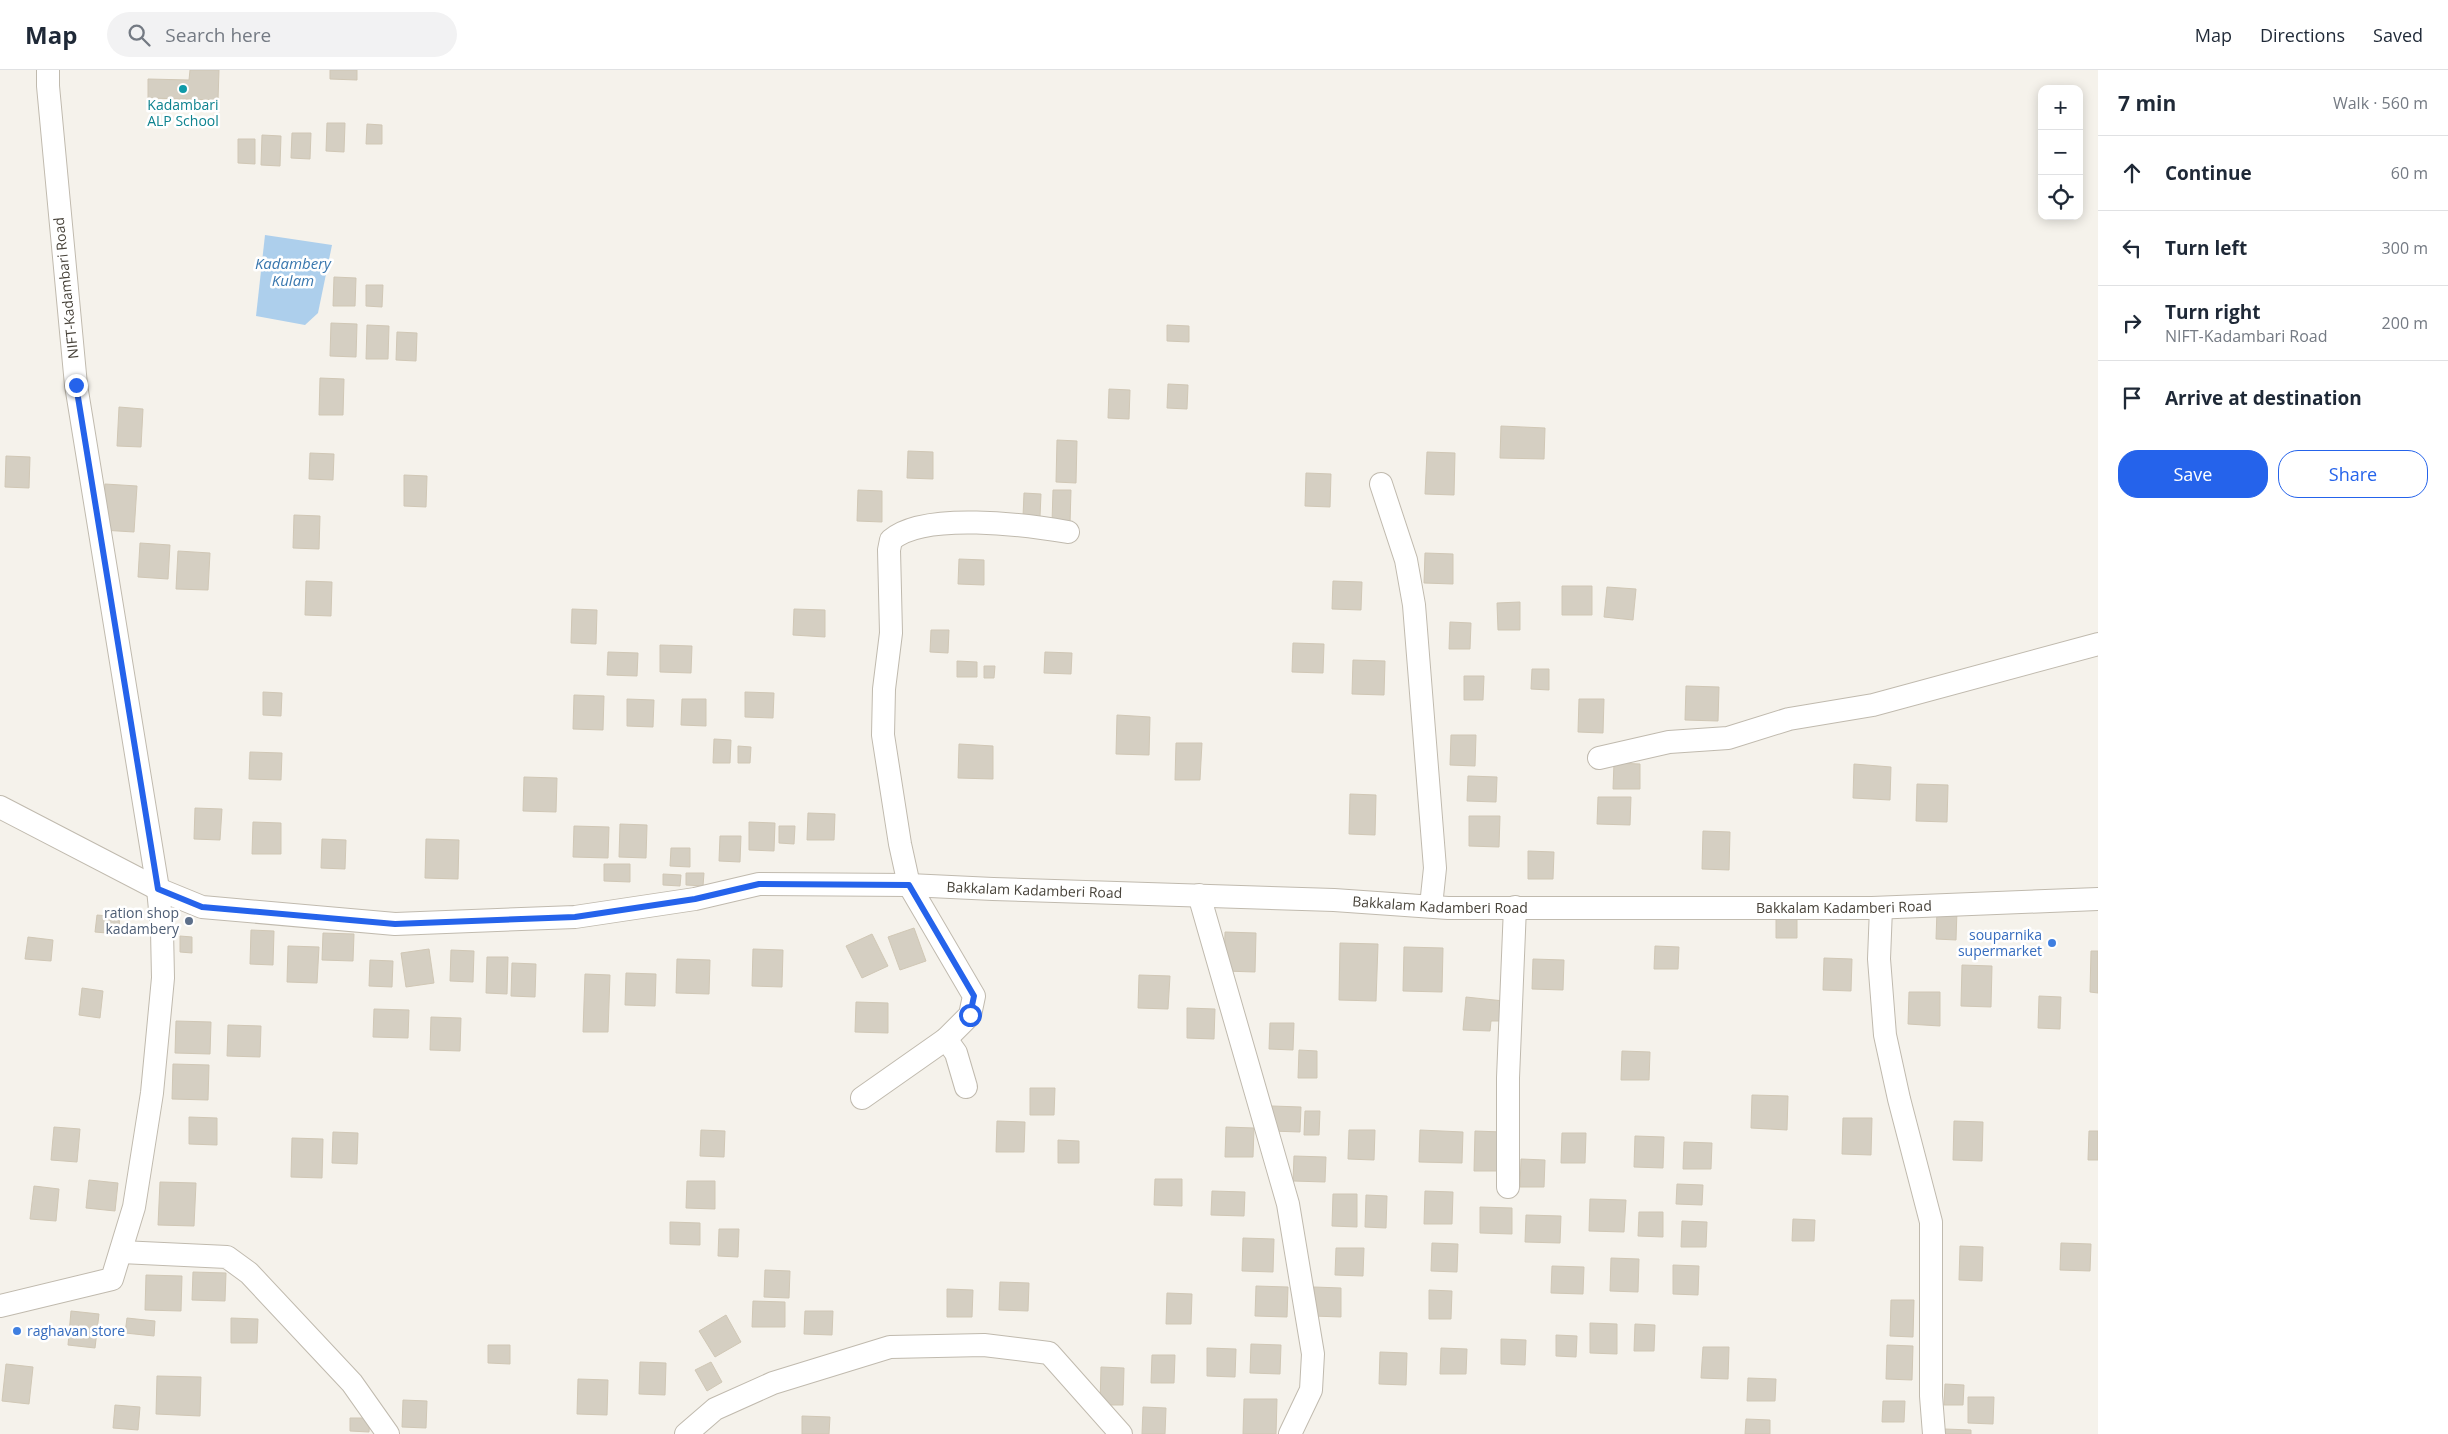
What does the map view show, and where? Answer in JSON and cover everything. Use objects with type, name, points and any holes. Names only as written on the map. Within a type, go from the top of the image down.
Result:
[{"type":"street","name":"NIFT-Kadambari Road","points":[[0,1306],[112,1279],[134,1207],[152,1093],[163,978],[162,930],[158,889],[76,385],[48,70]]},
{"type":"street","points":[[1381,484],[1406,560],[1414,605],[1435,868],[1431,906]]},
{"type":"street","points":[[862,1098],[946,1039],[970,1015],[974,996],[909,885],[898,835],[882,735],[884,689],[892,633],[889,550],[891,540],[910,530],[967,521],[1029,526],[1068,532]]},
{"type":"street","points":[[1599,758],[1669,742],[1728,738],[1789,719],[1873,705],[2098,644]]},
{"type":"street","name":"Bakkalam Kadamberi Road","points":[[0,806],[158,889],[202,907],[395,924],[575,917],[695,899],[759,884],[909,885],[1199,894],[1431,906],[1743,910],[1881,908],[2098,899]]},
{"type":"street","points":[[1199,894],[1288,1204],[1301,1279],[1313,1354],[1311,1390],[1290,1434]]},
{"type":"street","points":[[1508,1187],[1508,1078],[1515,907]]},
{"type":"street","points":[[1881,908],[1879,959],[1885,1035],[1899,1099],[1932,1222],[1931,1396],[1934,1434]]},
{"type":"street","points":[[946,1039],[956,1053],[966,1088]]},
{"type":"street","points":[[121,1252],[227,1257],[249,1273],[352,1383],[388,1434]]},
{"type":"street","points":[[686,1434],[715,1409],[773,1383],[890,1346],[984,1345],[1049,1353],[1121,1434]]},
{"type":"water","name":"Kadambery Kulam","points":[[265,235],[332,245],[318,313],[305,325],[256,316]]},
{"type":"building","name":"Kadambari ALP School","points":[[190,70],[219,70],[218,100],[148,98],[148,79],[189,80]]},
{"type":"building","points":[[330,70],[357,70],[357,80],[330,79]]},
{"type":"building","points":[[327,123],[345,123],[344,152],[326,151]]},
{"type":"building","points":[[367,124],[382,125],[382,144],[366,144]]},
{"type":"building","points":[[292,133],[311,133],[310,159],[291,158]]},
{"type":"building","points":[[262,135],[281,136],[280,166],[261,165]]},
{"type":"building","points":[[238,139],[255,139],[255,164],[238,163]]},
{"type":"building","points":[[334,277],[356,278],[355,306],[333,306]]},
{"type":"building","points":[[366,285],[383,285],[382,307],[366,306]]},
{"type":"building","points":[[331,323],[357,324],[356,357],[330,356]]},
{"type":"building","points":[[367,325],[389,326],[388,359],[366,359]]},
{"type":"building","points":[[1167,325],[1189,326],[1189,342],[1167,341]]},
{"type":"building","points":[[397,332],[417,333],[416,361],[396,360]]},
{"type":"building","points":[[320,378],[344,379],[343,415],[319,415]]},
{"type":"building","points":[[1168,384],[1188,385],[1187,409],[1167,408]]},
{"type":"building","points":[[1109,389],[1130,390],[1129,419],[1108,418]]},
{"type":"building","points":[[119,407],[143,409],[141,447],[117,446]]},
{"type":"building","points":[[1501,426],[1545,428],[1544,459],[1500,458]]},
{"type":"building","points":[[1057,440],[1077,441],[1076,483],[1056,482]]},
{"type":"building","points":[[908,451],[933,452],[933,479],[907,478]]},
{"type":"building","points":[[1427,452],[1455,453],[1454,495],[1425,494]]},
{"type":"building","points":[[310,453],[334,454],[333,480],[309,479]]},
{"type":"building","points":[[6,456],[30,457],[29,488],[5,487]]},
{"type":"building","points":[[1306,473],[1331,474],[1330,507],[1305,506]]},
{"type":"building","points":[[404,475],[427,476],[426,507],[404,506]]},
{"type":"building","points":[[105,484],[137,486],[134,532],[102,530]]},
{"type":"building","points":[[858,490],[882,491],[882,522],[857,521]]},
{"type":"building","points":[[1053,490],[1071,490],[1070,524],[1052,523]]},
{"type":"building","points":[[1024,493],[1041,494],[1040,517],[1023,517]]},
{"type":"building","points":[[294,515],[320,516],[319,549],[293,548]]},
{"type":"building","points":[[140,543],[170,545],[168,579],[138,577]]},
{"type":"building","points":[[178,551],[210,553],[208,590],[176,589]]},
{"type":"building","points":[[1425,553],[1453,554],[1453,584],[1424,583]]},
{"type":"building","points":[[959,559],[984,560],[984,585],[958,584]]},
{"type":"building","points":[[306,581],[332,582],[331,616],[305,615]]},
{"type":"building","points":[[1333,581],[1362,582],[1361,610],[1332,609]]},
{"type":"building","points":[[1562,586],[1592,586],[1592,615],[1562,615]]},
{"type":"building","points":[[1607,587],[1636,589],[1633,620],[1604,617]]},
{"type":"building","points":[[1520,602],[1520,630],[1498,630],[1497,603]]},
{"type":"building","points":[[572,609],[597,610],[596,644],[571,643]]},
{"type":"building","points":[[794,609],[825,610],[825,637],[793,635]]},
{"type":"building","points":[[1450,622],[1471,623],[1470,649],[1449,649]]},
{"type":"building","points":[[931,630],[949,630],[948,653],[930,652]]},
{"type":"building","points":[[1293,643],[1324,644],[1323,673],[1292,672]]},
{"type":"building","points":[[660,645],[692,646],[691,673],[660,672]]},
{"type":"building","points":[[608,652],[638,653],[637,676],[607,675]]},
{"type":"building","points":[[1045,652],[1072,653],[1071,674],[1044,673]]},
{"type":"building","points":[[1353,660],[1385,661],[1384,695],[1352,694]]},
{"type":"building","points":[[957,661],[977,662],[977,677],[957,677]]},
{"type":"building","points":[[984,666],[995,666],[994,678],[984,678]]},
{"type":"building","points":[[1532,669],[1549,669],[1549,690],[1531,689]]},
{"type":"building","points":[[1464,676],[1484,676],[1483,700],[1464,700]]},
{"type":"building","points":[[1686,686],[1719,687],[1718,721],[1685,720]]},
{"type":"building","points":[[263,692],[282,693],[281,716],[263,715]]},
{"type":"building","points":[[745,692],[774,693],[773,718],[745,717]]},
{"type":"building","points":[[574,695],[604,696],[603,730],[573,729]]},
{"type":"building","points":[[627,699],[654,700],[653,727],[627,726]]},
{"type":"building","points":[[682,699],[706,699],[706,726],[681,725]]},
{"type":"building","points":[[1579,699],[1604,699],[1603,733],[1578,732]]},
{"type":"building","points":[[1117,715],[1150,717],[1149,755],[1116,754]]},
{"type":"building","points":[[1451,735],[1476,735],[1475,766],[1450,765]]},
{"type":"building","points":[[714,739],[731,740],[730,763],[713,763]]},
{"type":"building","points":[[1176,743],[1202,743],[1200,780],[1175,780]]},
{"type":"building","points":[[959,744],[993,746],[993,779],[958,778]]},
{"type":"building","points":[[738,746],[751,747],[750,763],[738,763]]},
{"type":"building","points":[[250,752],[282,753],[281,780],[249,779]]},
{"type":"building","points":[[1614,763],[1640,764],[1640,789],[1613,789]]},
{"type":"building","points":[[1854,764],[1891,767],[1890,800],[1853,798]]},
{"type":"building","points":[[1468,776],[1497,777],[1496,802],[1467,801]]},
{"type":"building","points":[[524,777],[557,778],[556,812],[523,811]]},
{"type":"building","points":[[1917,784],[1948,785],[1947,822],[1916,821]]},
{"type":"building","points":[[1350,794],[1376,795],[1375,835],[1349,834]]},
{"type":"building","points":[[1598,797],[1631,797],[1630,825],[1597,824]]},
{"type":"building","points":[[195,808],[222,809],[220,840],[194,839]]},
{"type":"building","points":[[808,813],[835,814],[834,840],[807,840]]},
{"type":"building","points":[[1469,816],[1500,816],[1499,847],[1469,846]]},
{"type":"building","points":[[253,822],[281,823],[281,854],[252,854]]},
{"type":"building","points":[[749,822],[775,823],[774,851],[749,850]]},
{"type":"building","points":[[620,824],[647,825],[646,858],[619,857]]},
{"type":"building","points":[[574,826],[609,827],[608,858],[573,857]]},
{"type":"building","points":[[779,826],[795,826],[794,844],[779,843]]},
{"type":"building","points":[[1703,831],[1730,832],[1729,870],[1702,869]]},
{"type":"building","points":[[720,836],[741,836],[740,862],[719,861]]},
{"type":"building","points":[[322,839],[346,840],[345,869],[321,868]]},
{"type":"building","points":[[426,839],[459,840],[458,879],[425,878]]},
{"type":"building","points":[[671,848],[690,848],[690,867],[670,866]]},
{"type":"building","points":[[1528,851],[1554,852],[1553,879],[1528,879]]},
{"type":"building","points":[[604,864],[630,864],[630,882],[604,881]]},
{"type":"building","points":[[686,873],[704,873],[703,886],[686,885]]},
{"type":"building","points":[[663,874],[681,875],[680,886],[663,885]]},
{"type":"building","points":[[1937,910],[1957,910],[1956,940],[1936,939]]},
{"type":"building","points":[[97,915],[120,917],[118,934],[95,932]]},
{"type":"building","points":[[1776,918],[1797,919],[1797,938],[1776,938]]},
{"type":"building","points":[[914,928],[926,961],[900,970],[888,937]]},
{"type":"building","points":[[251,930],[274,931],[273,965],[250,964]]},
{"type":"building","points":[[1225,932],[1256,933],[1255,972],[1224,971]]},
{"type":"building","points":[[323,933],[354,934],[353,961],[322,960]]},
{"type":"building","points":[[872,934],[888,966],[862,978],[846,946]]},
{"type":"building","points":[[180,936],[192,937],[192,953],[180,952]]},
{"type":"building","points":[[28,937],[53,940],[51,961],[25,959]]},
{"type":"building","points":[[1340,943],[1378,944],[1376,1001],[1339,1000]]},
{"type":"building","points":[[288,946],[319,947],[317,983],[287,982]]},
{"type":"building","points":[[1655,946],[1679,947],[1678,969],[1654,969]]},
{"type":"building","points":[[1404,947],[1443,948],[1442,992],[1403,991]]},
{"type":"building","points":[[429,949],[434,983],[406,987],[401,953]]},
{"type":"building","points":[[753,949],[783,950],[782,987],[752,986]]},
{"type":"building","points":[[451,950],[474,951],[473,982],[450,981]]},
{"type":"building","points":[[2091,951],[2098,951],[2098,993],[2090,992]]},
{"type":"building","points":[[487,957],[508,957],[507,994],[486,993]]},
{"type":"building","points":[[1824,958],[1852,959],[1851,991],[1823,990]]},
{"type":"building","points":[[677,959],[710,960],[709,994],[676,993]]},
{"type":"building","points":[[1533,959],[1564,960],[1563,990],[1532,989]]},
{"type":"building","points":[[370,960],[393,961],[392,987],[369,986]]},
{"type":"building","points":[[512,963],[536,964],[535,997],[511,996]]},
{"type":"building","points":[[1962,965],[1992,966],[1991,1007],[1961,1006]]},
{"type":"building","points":[[626,973],[656,974],[655,1006],[625,1005]]},
{"type":"building","points":[[585,974],[610,975],[608,1032],[583,1032]]},
{"type":"building","points":[[1139,975],[1170,976],[1168,1009],[1138,1008]]},
{"type":"building","points":[[82,988],[103,991],[100,1018],[79,1015]]},
{"type":"building","points":[[1909,992],[1940,992],[1940,1026],[1908,1024]]},
{"type":"building","points":[[2039,996],[2061,997],[2060,1029],[2038,1028]]},
{"type":"building","points":[[1466,997],[1504,1001],[1503,1021],[1491,1021],[1490,1031],[1463,1030]]},
{"type":"building","points":[[856,1002],[888,1003],[888,1033],[855,1032]]},
{"type":"building","points":[[1187,1008],[1215,1009],[1214,1039],[1187,1038]]},
{"type":"building","points":[[374,1009],[409,1010],[408,1038],[373,1037]]},
{"type":"building","points":[[431,1017],[461,1018],[460,1051],[430,1050]]},
{"type":"building","points":[[176,1021],[211,1022],[210,1054],[175,1053]]},
{"type":"building","points":[[1270,1023],[1294,1023],[1293,1050],[1269,1049]]},
{"type":"building","points":[[228,1025],[261,1026],[260,1057],[227,1056]]},
{"type":"building","points":[[1299,1050],[1317,1051],[1317,1078],[1298,1078]]},
{"type":"building","points":[[1622,1051],[1650,1052],[1649,1080],[1621,1080]]},
{"type":"building","points":[[173,1064],[209,1065],[208,1100],[172,1099]]},
{"type":"building","points":[[1030,1088],[1055,1088],[1054,1115],[1030,1115]]},
{"type":"building","points":[[1752,1095],[1788,1096],[1787,1130],[1751,1128]]},
{"type":"building","points":[[1272,1106],[1301,1107],[1300,1132],[1271,1131]]},
{"type":"building","points":[[1305,1111],[1320,1111],[1319,1135],[1304,1135]]},
{"type":"building","points":[[189,1117],[217,1118],[217,1145],[189,1144]]},
{"type":"building","points":[[1843,1118],[1872,1118],[1871,1155],[1842,1154]]},
{"type":"building","points":[[997,1121],[1025,1122],[1024,1152],[996,1152]]},
{"type":"building","points":[[1954,1121],[1983,1122],[1982,1161],[1953,1160]]},
{"type":"building","points":[[54,1127],[80,1129],[77,1162],[51,1160]]},
{"type":"building","points":[[1226,1127],[1254,1128],[1253,1157],[1225,1157]]},
{"type":"building","points":[[701,1130],[725,1131],[724,1157],[700,1156]]},
{"type":"building","points":[[1349,1130],[1375,1130],[1374,1160],[1348,1159]]},
{"type":"building","points":[[1420,1130],[1463,1132],[1462,1163],[1419,1162]]},
{"type":"building","points":[[1475,1131],[1502,1132],[1501,1171],[1474,1171]]},
{"type":"building","points":[[2089,1131],[2098,1131],[2098,1160],[2088,1160]]},
{"type":"building","points":[[333,1132],[358,1133],[357,1164],[332,1163]]},
{"type":"building","points":[[1562,1133],[1586,1133],[1585,1163],[1561,1163]]},
{"type":"building","points":[[1635,1136],[1664,1137],[1663,1168],[1634,1167]]},
{"type":"building","points":[[292,1138],[323,1139],[322,1178],[291,1177]]},
{"type":"building","points":[[1058,1140],[1079,1141],[1079,1163],[1058,1163]]},
{"type":"building","points":[[1684,1142],[1712,1143],[1711,1169],[1683,1169]]},
{"type":"building","points":[[1294,1156],[1326,1157],[1325,1182],[1293,1181]]},
{"type":"building","points":[[1521,1159],[1545,1160],[1544,1187],[1520,1187]]},
{"type":"building","points":[[1155,1179],[1182,1179],[1182,1206],[1154,1205]]},
{"type":"building","points":[[89,1180],[118,1183],[115,1211],[86,1208]]},
{"type":"building","points":[[687,1181],[715,1181],[715,1209],[686,1208]]},
{"type":"building","points":[[160,1182],[196,1183],[194,1226],[158,1225]]},
{"type":"building","points":[[1677,1184],[1703,1185],[1702,1205],[1676,1204]]},
{"type":"building","points":[[34,1186],[59,1189],[56,1221],[30,1219]]},
{"type":"building","points":[[1212,1191],[1245,1192],[1244,1216],[1211,1215]]},
{"type":"building","points":[[1425,1191],[1453,1192],[1452,1224],[1424,1224]]},
{"type":"building","points":[[1333,1194],[1357,1194],[1357,1227],[1332,1226]]},
{"type":"building","points":[[1366,1195],[1387,1196],[1386,1228],[1365,1227]]},
{"type":"building","points":[[1590,1199],[1626,1200],[1624,1232],[1589,1231]]},
{"type":"building","points":[[1480,1207],[1512,1208],[1512,1234],[1480,1233]]},
{"type":"building","points":[[1639,1212],[1663,1212],[1663,1237],[1638,1236]]},
{"type":"building","points":[[1526,1215],[1561,1216],[1560,1243],[1525,1242]]},
{"type":"building","points":[[1793,1219],[1815,1220],[1814,1241],[1792,1241]]},
{"type":"building","points":[[1682,1221],[1707,1222],[1706,1247],[1681,1247]]},
{"type":"building","points":[[670,1222],[700,1223],[700,1245],[670,1244]]},
{"type":"building","points":[[719,1229],[739,1229],[738,1257],[718,1256]]},
{"type":"building","points":[[1243,1238],[1274,1239],[1273,1272],[1242,1271]]},
{"type":"building","points":[[1432,1243],[1458,1244],[1457,1272],[1431,1271]]},
{"type":"building","points":[[2061,1243],[2091,1244],[2090,1271],[2060,1270]]},
{"type":"building","points":[[1960,1246],[1983,1247],[1982,1281],[1959,1280]]},
{"type":"building","points":[[1336,1248],[1364,1248],[1363,1276],[1335,1275]]},
{"type":"building","points":[[1611,1258],[1639,1259],[1638,1292],[1610,1291]]},
{"type":"building","points":[[1673,1265],[1699,1266],[1698,1295],[1673,1294]]},
{"type":"building","points":[[1552,1266],[1584,1267],[1583,1294],[1551,1293]]},
{"type":"building","points":[[765,1270],[790,1271],[789,1298],[764,1297]]},
{"type":"building","points":[[193,1272],[226,1273],[225,1301],[192,1300]]},
{"type":"building","points":[[146,1275],[182,1276],[181,1311],[145,1310]]},
{"type":"building","points":[[1000,1282],[1029,1283],[1028,1311],[999,1310]]},
{"type":"building","points":[[1256,1286],[1288,1287],[1287,1317],[1255,1316]]},
{"type":"building","points":[[1314,1287],[1341,1288],[1341,1317],[1313,1316]]},
{"type":"building","points":[[947,1289],[973,1290],[972,1317],[947,1317]]},
{"type":"building","points":[[1429,1290],[1452,1291],[1451,1319],[1429,1319]]},
{"type":"building","points":[[1167,1293],[1192,1294],[1191,1324],[1166,1324]]},
{"type":"building","points":[[1891,1300],[1914,1300],[1913,1337],[1890,1336]]},
{"type":"building","points":[[753,1301],[785,1302],[785,1327],[752,1327]]},
{"type":"building","points":[[71,1311],[99,1314],[95,1348],[68,1345]]},
{"type":"building","points":[[805,1311],[833,1311],[832,1335],[804,1334]]},
{"type":"building","points":[[726,1315],[741,1342],[715,1357],[699,1331]]},
{"type":"building","points":[[127,1318],[155,1321],[154,1336],[125,1333]]},
{"type":"building","points":[[231,1318],[258,1319],[257,1343],[231,1343]]},
{"type":"building","points":[[1590,1323],[1617,1324],[1617,1354],[1590,1353]]},
{"type":"building","points":[[1635,1324],[1655,1325],[1654,1351],[1634,1351]]},
{"type":"building","points":[[1556,1335],[1577,1336],[1576,1357],[1556,1356]]},
{"type":"building","points":[[1501,1339],[1526,1340],[1525,1365],[1501,1364]]},
{"type":"building","points":[[1251,1344],[1281,1345],[1280,1374],[1250,1373]]},
{"type":"building","points":[[488,1345],[510,1345],[510,1364],[488,1363]]},
{"type":"building","points":[[1887,1345],[1913,1346],[1912,1380],[1886,1379]]},
{"type":"building","points":[[1703,1347],[1729,1347],[1728,1379],[1701,1378]]},
{"type":"building","points":[[1207,1348],[1236,1349],[1235,1377],[1207,1376]]},
{"type":"building","points":[[1441,1348],[1467,1349],[1466,1374],[1440,1374]]},
{"type":"building","points":[[1380,1352],[1407,1353],[1406,1385],[1379,1384]]},
{"type":"building","points":[[1152,1355],[1175,1355],[1174,1383],[1151,1383]]},
{"type":"building","points":[[640,1362],[666,1363],[665,1395],[639,1394]]},
{"type":"building","points":[[711,1362],[722,1382],[707,1391],[695,1370]]},
{"type":"building","points":[[6,1364],[33,1367],[29,1404],[2,1401]]},
{"type":"building","points":[[1101,1367],[1124,1368],[1123,1405],[1100,1405]]},
{"type":"building","points":[[157,1376],[201,1377],[200,1416],[156,1414]]},
{"type":"building","points":[[1748,1378],[1776,1379],[1775,1401],[1747,1401]]},
{"type":"building","points":[[578,1379],[608,1380],[607,1415],[577,1414]]},
{"type":"building","points":[[1945,1384],[1964,1385],[1963,1405],[1944,1405]]},
{"type":"building","points":[[1968,1397],[1994,1397],[1993,1424],[1968,1423]]},
{"type":"building","points":[[1244,1399],[1277,1399],[1276,1434],[1243,1434]]},
{"type":"building","points":[[403,1400],[427,1401],[426,1428],[402,1427]]},
{"type":"building","points":[[1883,1401],[1905,1401],[1904,1422],[1882,1422]]},
{"type":"building","points":[[115,1405],[140,1407],[138,1430],[113,1428]]},
{"type":"building","points":[[1143,1407],[1166,1408],[1165,1434],[1142,1434]]},
{"type":"building","points":[[802,1416],[830,1417],[829,1434],[802,1434]]},
{"type":"building","points":[[350,1418],[370,1418],[369,1432],[350,1431]]},
{"type":"building","points":[[1746,1419],[1770,1420],[1770,1434],[1745,1434]]},
{"type":"building","points":[[1945,1429],[1971,1430],[1971,1434],[1945,1434]]},
{"type":"place","name":"Kadambari ALP School","points":[[183,89]]},
{"type":"place","name":"ration shop kadambery","points":[[189,921]]},
{"type":"place","name":"souparnika supermarket","points":[[2052,943]]},
{"type":"place","name":"raghavan store","points":[[17,1331]]},
{"type":"route","points":[[76,385],[158,889],[202,907],[395,924],[575,917],[695,899],[759,884],[909,885],[974,996],[970,1015]]}]
